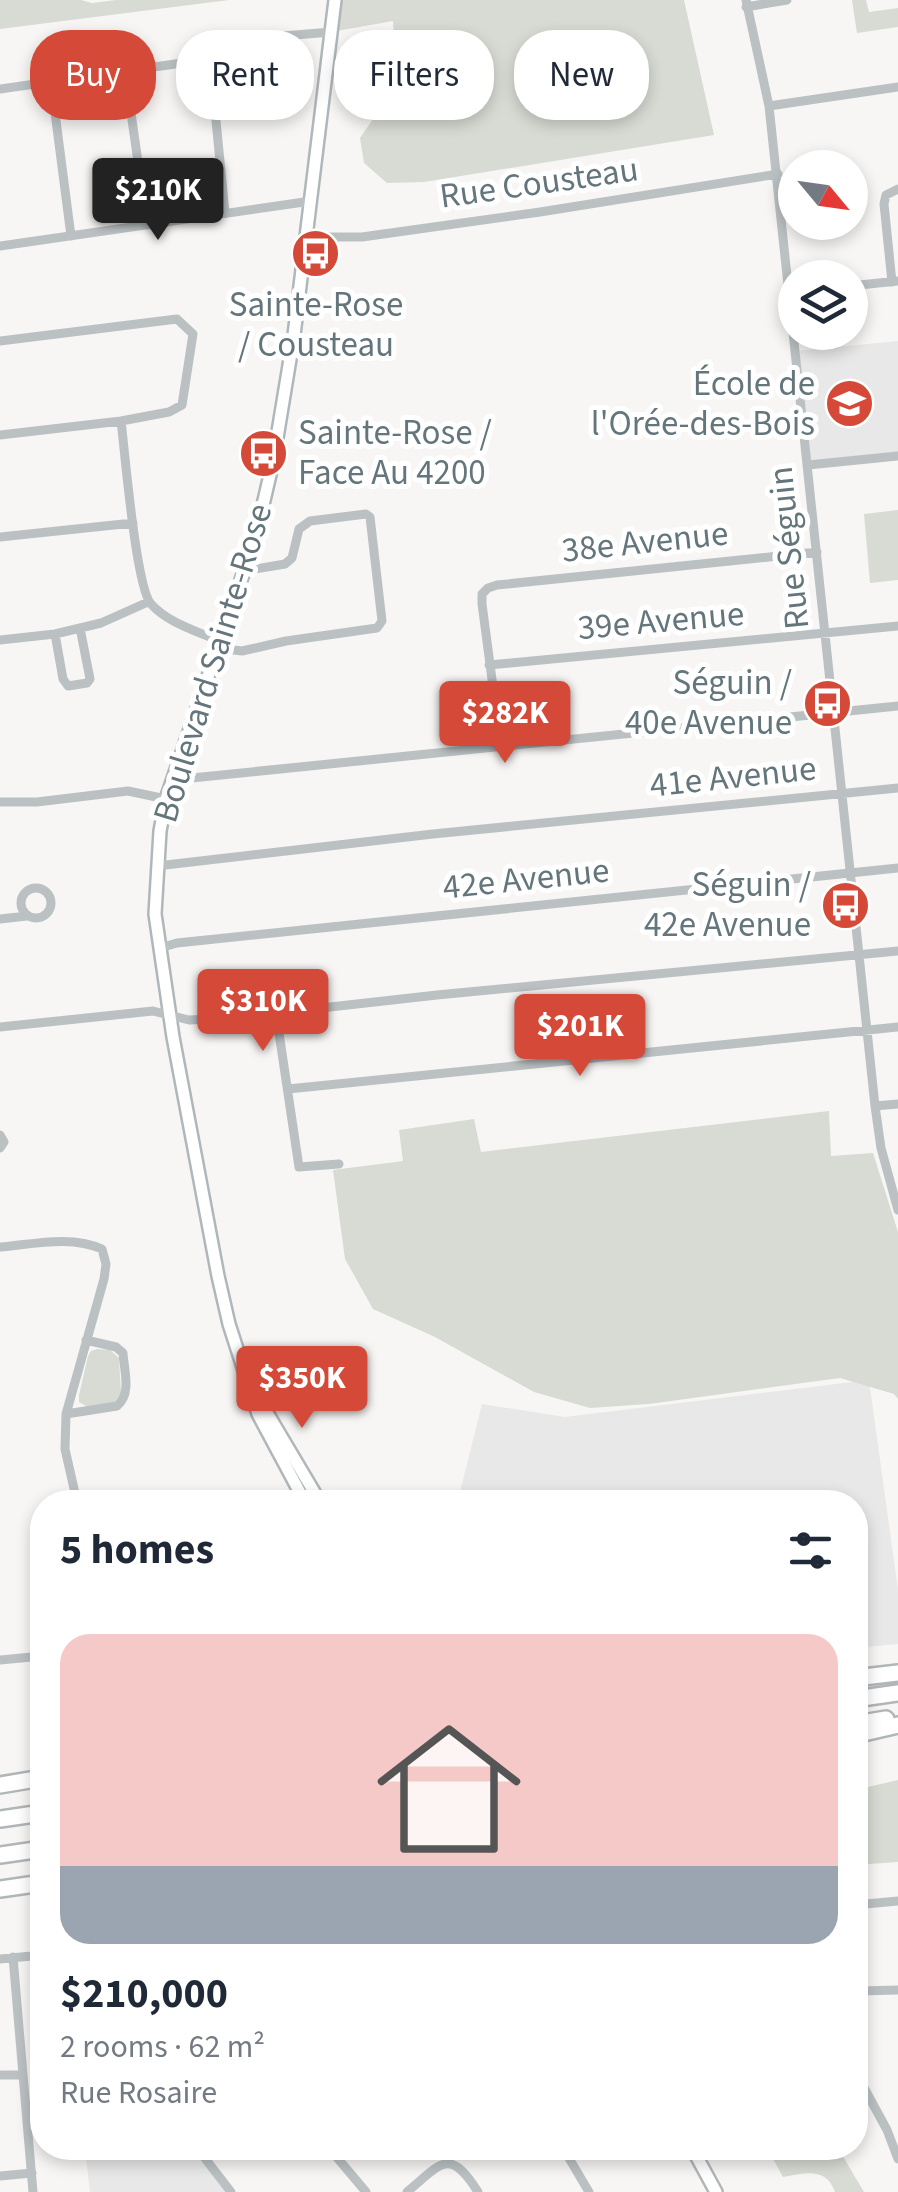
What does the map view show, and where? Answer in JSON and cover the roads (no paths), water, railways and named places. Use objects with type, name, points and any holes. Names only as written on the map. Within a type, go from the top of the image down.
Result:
[{"type":"highway","points":[[868,1676],[898,1673]]},
{"type":"highway","points":[[868,1697],[898,1693]]},
{"type":"highway","points":[[868,1722],[898,1717]]},
{"type":"highway","points":[[868,1733],[898,1725]]},
{"type":"highway","points":[[0,1777],[30,1777]]},
{"type":"highway","points":[[0,1784],[30,1779]]},
{"type":"highway","points":[[0,1820],[30,1816]]},
{"type":"highway","points":[[0,1855],[30,1851]]},
{"type":"highway","points":[[0,1890],[30,1885]]},
{"type":"street","name":"Boulevard Sainte-Rose","points":[[298,1490],[264,1427],[222,1297],[155,914],[166,800],[255,539],[273,462],[290,366],[335,0]]},
{"type":"street","points":[[746,3],[787,0]]},
{"type":"street","name":"Rue Séguin","points":[[746,3],[769,106],[778,174]]},
{"type":"street","points":[[314,33],[331,32]]},
{"type":"street","points":[[0,89],[30,85]]},
{"type":"street","points":[[769,106],[898,87]]},
{"type":"street","points":[[56,120],[71,236]]},
{"type":"street","points":[[132,120],[147,224]]},
{"type":"street","points":[[216,120],[226,213]]},
{"type":"street","name":"Rue Cousteau","points":[[307,238],[382,234],[778,174]]},
{"type":"street","points":[[868,284],[895,282],[884,204],[886,196],[898,189]]},
{"type":"street","points":[[0,246],[311,201]]},
{"type":"street","points":[[0,342],[177,320],[193,334],[182,405],[169,412],[121,422],[0,435]]},
{"type":"street","name":"Rue Séguin","points":[[797,350],[875,1106],[881,1148],[898,1210]]},
{"type":"street","points":[[121,422],[143,588],[148,602],[164,615],[218,644],[242,651],[377,628],[382,621],[370,517],[366,514],[310,521],[299,529],[292,558],[286,564],[244,571]]},
{"type":"street","points":[[808,466],[898,456]]},
{"type":"street","points":[[0,537],[133,522]]},
{"type":"street","name":"38e Avenue","points":[[489,665],[482,594],[488,588],[817,552]]},
{"type":"street","points":[[0,640],[55,634],[101,623],[148,602]]},
{"type":"street","name":"39e Avenue","points":[[489,665],[898,626]]},
{"type":"street","points":[[55,634],[63,679],[68,686],[88,683],[80,628]]},
{"type":"street","points":[[489,665],[501,747]]},
{"type":"street","points":[[172,780],[898,706]]},
{"type":"street","name":"41e Avenue","points":[[157,866],[898,788]]},
{"type":"street","points":[[0,802],[37,802],[128,791],[166,800]]},
{"type":"street","name":"42e Avenue","points":[[160,948],[196,941],[898,868]]},
{"type":"street","points":[[0,920],[28,916]]},
{"type":"street","points":[[0,1026],[153,1011],[189,1020],[276,1013],[898,951]]},
{"type":"street","points":[[276,1013],[299,1167],[340,1164]]},
{"type":"street","points":[[288,1090],[898,1027]]},
{"type":"street","points":[[875,1106],[898,1104]]},
{"type":"street","points":[[0,1134],[4,1142],[0,1148]]},
{"type":"street","points":[[0,1246],[69,1241],[88,1242],[102,1249],[104,1279],[66,1414],[65,1449],[74,1490]]},
{"type":"street","points":[[66,1414],[117,1406],[126,1394],[123,1353],[116,1347],[86,1340]]},
{"type":"street","name":"Boulevard Sainte-Rose","points":[[248,1380],[313,1490]]},
{"type":"street","points":[[0,1660],[30,1657]]},
{"type":"street","points":[[868,1904],[898,1901]]},
{"type":"street","points":[[0,1959],[30,1956]]},
{"type":"street","points":[[12,1958],[30,2150]]},
{"type":"street","points":[[868,1992],[898,1990]]},
{"type":"street","points":[[0,2075],[23,2075]]},
{"type":"street","points":[[868,2096],[898,2159]]},
{"type":"street","points":[[31,2160],[33,2192]]},
{"type":"street","points":[[207,2160],[231,2192]]},
{"type":"street","points":[[339,2160],[366,2192]]},
{"type":"street","points":[[570,2160],[590,2192]]},
{"type":"street","points":[[699,2160],[716,2192]]},
{"type":"street","points":[[407,2192],[440,2165],[449,2163],[458,2165],[478,2192]]},
{"type":"street","points":[[0,2176],[32,2172]]},
{"type":"place","name":"Sainte-Rose / Cousteau","points":[[316,253]]},
{"type":"place","name":"École de l'Orée-des-Bois","points":[[850,404]]},
{"type":"place","name":"Sainte-Rose / Face Au 4200","points":[[263,453]]},
{"type":"place","name":"Séguin / 40e Avenue","points":[[827,703]]},
{"type":"place","name":"Séguin / 42e Avenue","points":[[846,905]]}]
